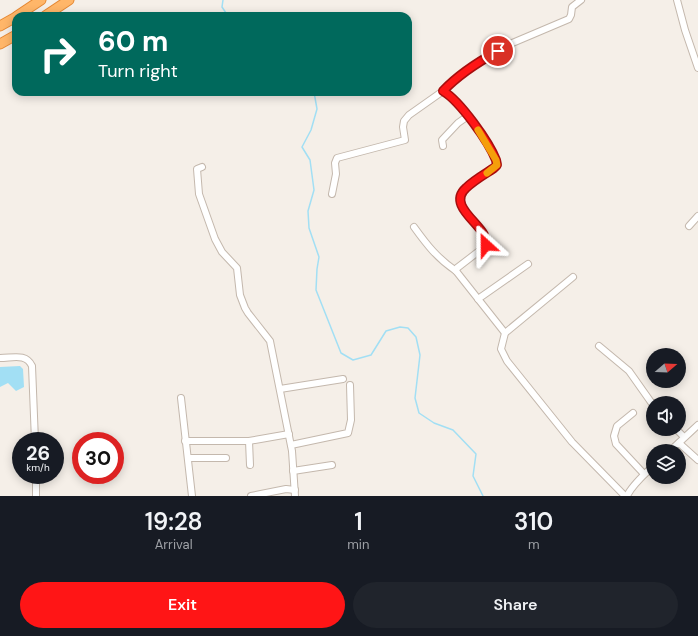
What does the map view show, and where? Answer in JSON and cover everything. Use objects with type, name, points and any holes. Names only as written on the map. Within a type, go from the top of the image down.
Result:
[{"type":"highway","points":[[22,12],[41,0]]},
{"type":"highway","points":[[51,12],[69,0]]},
{"type":"highway","points":[[0,26],[12,18]]},
{"type":"highway","points":[[0,44],[12,37]]},
{"type":"street","points":[[332,194],[336,174],[335,163],[337,158],[405,140],[403,128],[404,122],[409,115],[485,58],[510,44],[569,19],[572,7],[581,0]]},
{"type":"street","points":[[677,0],[685,30],[698,68]]},
{"type":"street","points":[[443,91],[450,95],[468,116],[495,156],[497,165],[465,188],[461,195],[460,201],[464,209],[484,236],[486,245],[457,268],[456,271]]},
{"type":"street","points":[[443,146],[442,140],[458,123],[468,116]]},
{"type":"street","points":[[202,167],[198,168],[197,171],[197,184],[201,200],[219,248],[238,268],[240,295],[245,308],[270,341],[291,446],[295,493],[286,489],[250,496]]},
{"type":"street","points":[[689,226],[698,216]]},
{"type":"street","points":[[414,227],[432,251],[456,271],[505,333]]},
{"type":"street","points":[[478,299],[528,264]]},
{"type":"street","points":[[572,277],[505,333],[500,349],[507,361],[572,442],[627,495],[636,496]]},
{"type":"street","points":[[599,346],[629,371],[647,396]]},
{"type":"street","points":[[0,358],[23,357],[28,359],[32,366],[35,432]]},
{"type":"street","points":[[280,389],[343,379]]},
{"type":"street","points":[[291,446],[348,433],[351,420],[350,385]]},
{"type":"street","points":[[181,398],[192,496]]},
{"type":"street","points":[[627,495],[644,474],[616,444],[614,436],[617,426],[633,413]]},
{"type":"street","points":[[698,424],[679,443],[698,460]]},
{"type":"street","points":[[185,441],[249,441],[289,434]]},
{"type":"street","points":[[249,441],[250,465]]},
{"type":"street","points":[[188,458],[226,458]]},
{"type":"street","points":[[293,471],[332,465]]},
{"type":"street","points":[[36,484],[36,496]]},
{"type":"water","points":[[20,366],[23,369],[24,387],[16,391],[8,383],[0,387],[0,367]]},
{"type":"waterway","points":[[223,0],[222,7],[225,12]]},
{"type":"waterway","points":[[315,96],[317,109],[311,130],[302,147],[310,160],[314,190],[308,211],[309,228],[319,257],[316,290],[341,353],[353,360],[371,355],[386,331],[400,327],[408,328],[416,337],[420,355],[415,398],[419,413],[434,423],[453,430],[476,454],[473,476],[483,496]]},
{"type":"slow traffic","points":[[478,130],[495,156],[496,160],[497,165],[487,173]]},
{"type":"route","points":[[486,245],[484,236],[464,209],[460,201],[461,195],[465,188],[497,165],[495,156],[478,129],[459,104],[450,95],[443,91],[464,72],[498,51]]}]
